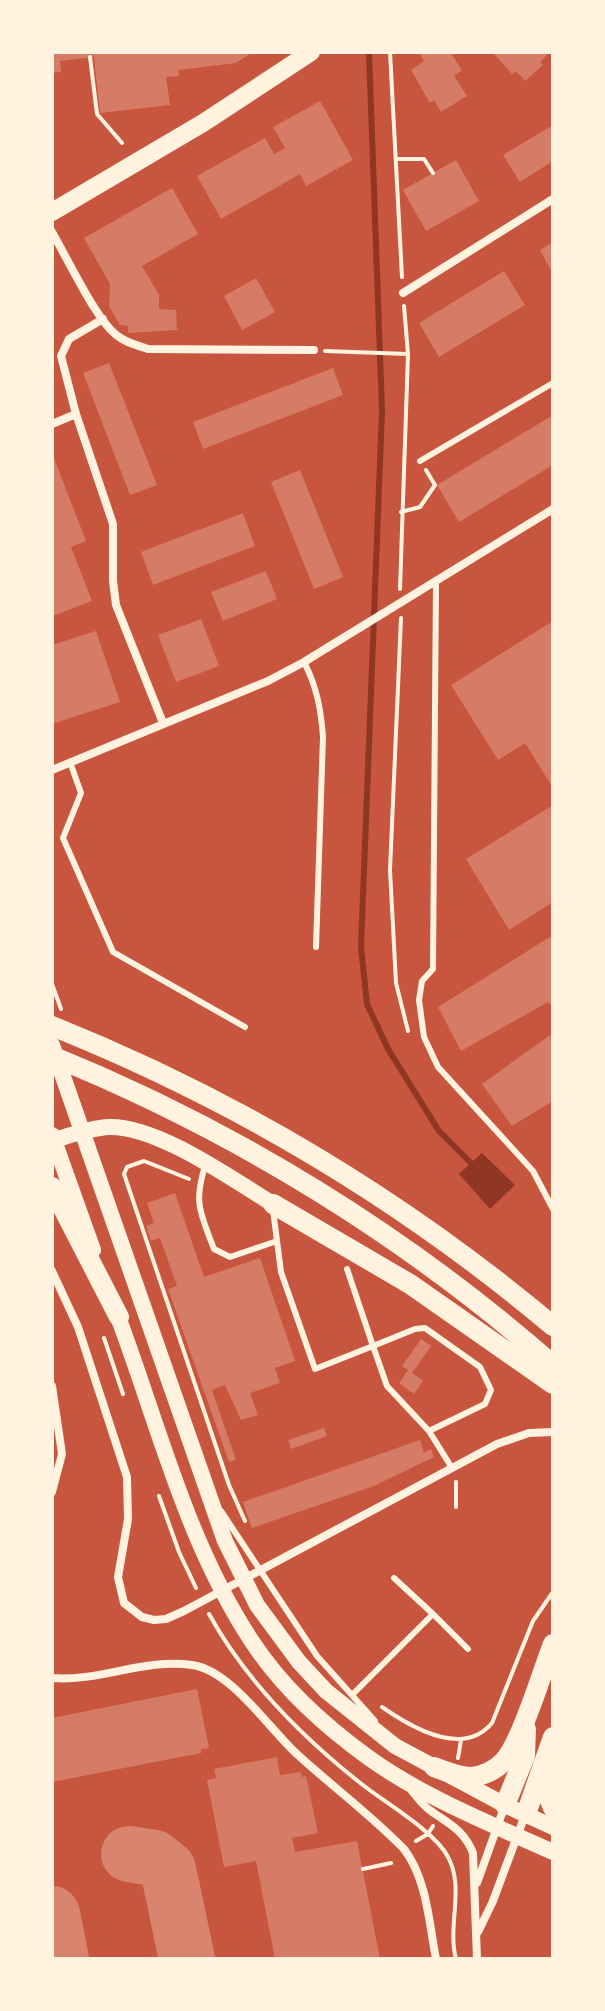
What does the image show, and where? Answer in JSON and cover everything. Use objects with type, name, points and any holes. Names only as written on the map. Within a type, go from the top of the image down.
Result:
[{"type":"highway","points":[[52,1026],[162,1073],[265,1126],[444,1241],[553,1326]]},
{"type":"highway","points":[[52,1056],[153,1100],[297,1179],[402,1247],[474,1300],[553,1365]]},
{"type":"highway","points":[[52,1187],[119,1317]]},
{"type":"highway","points":[[273,1204],[410,1284],[553,1384]]},
{"type":"highway","points":[[434,1767],[464,1777],[489,1772],[507,1757],[553,1644]]},
{"type":"highway","points":[[505,1805],[525,1756],[527,1713]]},
{"type":"highway","points":[[551,1743],[545,1780],[553,1808]]},
{"type":"highway","points":[[526,1814],[551,1743]]},
{"type":"main road","points":[[52,212],[203,123],[311,52]]},
{"type":"main road","points":[[52,1045],[225,1541],[257,1605],[326,1691],[395,1746],[553,1827]]},
{"type":"main road","points":[[273,1204],[206,1163],[146,1134],[106,1127],[53,1138],[188,1513],[230,1606],[254,1645],[301,1699],[353,1745],[401,1778],[497,1828],[553,1852]]},
{"type":"street","points":[[403,293],[553,199]]},
{"type":"street","points":[[52,232],[115,334],[148,349],[314,350]]},
{"type":"street","points":[[103,319],[69,339],[61,356],[63,371],[113,524],[116,605],[163,723]]},
{"type":"street","points":[[52,424],[76,414]]},
{"type":"street","points":[[52,770],[268,681],[553,509]]},
{"type":"street","points":[[52,1271],[78,1327],[127,1477],[130,1493],[128,1519],[118,1577],[124,1603],[142,1617],[166,1619],[184,1611],[515,1437],[542,1431],[553,1432]]},
{"type":"street","points":[[52,1386],[62,1454],[52,1492]]},
{"type":"street","points":[[52,1678],[79,1679],[164,1664],[200,1667],[226,1682],[298,1756],[404,1849],[420,1879],[436,1959]]},
{"type":"street","points":[[401,1778],[427,1809],[464,1834],[473,1853],[477,1959]]},
{"type":"street","points":[[475,1889],[505,1805]]},
{"type":"street","points":[[476,1937],[526,1814]]},
{"type":"lane","points":[[420,461],[553,383]]},
{"type":"lane","points":[[436,580],[433,969],[422,981],[419,1000],[424,1037],[438,1067],[533,1171],[553,1209]]},
{"type":"lane","points":[[304,662],[321,706],[323,737],[316,947]]},
{"type":"lane","points":[[70,762],[81,793],[63,838],[113,952],[245,1027]]},
{"type":"lane","points":[[206,1163],[199,1184],[198,1207],[214,1249],[230,1257],[277,1241]]},
{"type":"lane","points":[[273,1204],[281,1272],[315,1369],[415,1329],[425,1328],[480,1367],[491,1390],[485,1404],[429,1431]]},
{"type":"lane","points":[[347,1269],[387,1386],[429,1431],[452,1468]]},
{"type":"lane","points":[[212,1498],[317,1656],[395,1746]]},
{"type":"lane","points":[[394,1578],[468,1649]]},
{"type":"lane","points":[[352,1695],[433,1614]]},
{"type":"path","points":[[390,52],[408,354],[396,606],[390,870],[396,983],[409,1035]]},
{"type":"path","points":[[90,57],[97,114],[122,143]]},
{"type":"path","points":[[396,159],[424,159],[433,173]]},
{"type":"path","points":[[314,350],[408,354]]},
{"type":"path","points":[[401,512],[420,507],[435,485],[420,461]]},
{"type":"path","points":[[52,984],[59,1005]]},
{"type":"path","points":[[199,1184],[144,1161],[127,1167],[124,1174],[229,1485],[251,1533]]},
{"type":"path","points":[[452,1468],[456,1479],[456,1507]]},
{"type":"path","points":[[359,1688],[384,1709],[416,1728],[461,1740],[483,1734],[492,1723],[533,1621],[553,1592]]},
{"type":"path","points":[[458,1764],[461,1740]]},
{"type":"path","points":[[428,1834],[447,1853],[454,1869],[453,1947],[456,1959]]},
{"type":"path","points":[[363,1869],[391,1863]]},
{"type":"shaded area","points":[[482,1153],[515,1185],[490,1209],[459,1174]]},
{"type":"building","points":[[52,52],[253,52],[236,63],[178,70],[179,76],[166,77],[170,105],[100,113],[94,57],[60,61],[61,72],[52,73]]},
{"type":"building","points":[[419,52],[450,52],[462,70],[454,76],[467,96],[441,112],[434,100],[430,103],[411,70],[424,61]]},
{"type":"building","points":[[492,52],[550,52],[540,62],[543,65],[525,81],[516,71],[512,74]]},
{"type":"building","points":[[320,101],[353,160],[306,186],[300,174],[221,219],[197,176],[265,138],[274,154],[285,148],[273,127]]},
{"type":"building","points":[[553,125],[553,161],[520,182],[503,155]]},
{"type":"building","points":[[456,160],[479,201],[426,231],[403,190]]},
{"type":"building","points":[[172,188],[198,234],[142,266],[159,295],[159,309],[176,310],[177,330],[128,333],[128,326],[120,325],[109,306],[110,284],[84,238]]},
{"type":"building","points":[[553,242],[553,274],[540,250]]},
{"type":"building","points":[[504,271],[525,305],[439,357],[419,323]]},
{"type":"building","points":[[256,278],[275,312],[242,330],[224,296]]},
{"type":"building","points":[[109,363],[157,485],[130,495],[83,373]]},
{"type":"building","points":[[333,368],[343,395],[203,449],[193,422]]},
{"type":"building","points":[[553,415],[553,465],[459,522],[437,485]]},
{"type":"building","points":[[52,453],[86,541],[71,547],[92,601],[52,616],[52,554],[55,553],[52,545]]},
{"type":"building","points":[[300,470],[343,577],[314,589],[271,482]]},
{"type":"building","points":[[243,513],[255,546],[153,585],[141,552]]},
{"type":"building","points":[[266,571],[277,599],[223,621],[211,592]]},
{"type":"building","points":[[201,619],[219,666],[176,682],[158,635]]},
{"type":"building","points":[[553,621],[553,788],[525,743],[498,760],[451,685]]},
{"type":"building","points":[[96,631],[120,702],[52,724],[52,645]]},
{"type":"building","points":[[553,805],[553,902],[509,930],[466,859]]},
{"type":"building","points":[[553,935],[553,1007],[548,1002],[461,1051],[438,1007]]},
{"type":"building","points":[[553,1033],[553,1101],[512,1126],[482,1084]]},
{"type":"building","points":[[175,1193],[204,1277],[260,1258],[295,1361],[275,1368],[280,1383],[250,1393],[258,1415],[241,1420],[225,1385],[212,1390],[236,1460],[229,1462],[168,1289],[177,1286],[160,1238],[151,1241],[146,1226],[154,1223],[147,1203]]},
{"type":"building","points":[[421,1339],[431,1346],[412,1373],[423,1381],[414,1394],[399,1383],[408,1370],[402,1366]]},
{"type":"building","points":[[324,1428],[327,1436],[291,1449],[288,1440]]},
{"type":"building","points":[[420,1440],[424,1453],[431,1449],[434,1457],[374,1486],[252,1528],[243,1502]]},
{"type":"building","points":[[197,1689],[209,1748],[201,1749],[201,1753],[52,1782],[52,1718]]},
{"type":"building","points":[[277,1757],[280,1775],[301,1772],[302,1777],[306,1776],[318,1833],[292,1838],[295,1852],[357,1841],[380,1959],[275,1959],[256,1861],[224,1867],[207,1780],[216,1778],[214,1769]]},
{"type":"waterway","points":[[369,52],[382,411],[361,947],[367,1004],[388,1049],[439,1131],[474,1166]]},
{"type":"taxiway","points":[[129,1854],[154,1858],[168,1869],[187,1959]]},
{"type":"taxiway","points":[[52,1914],[61,1959]]}]
